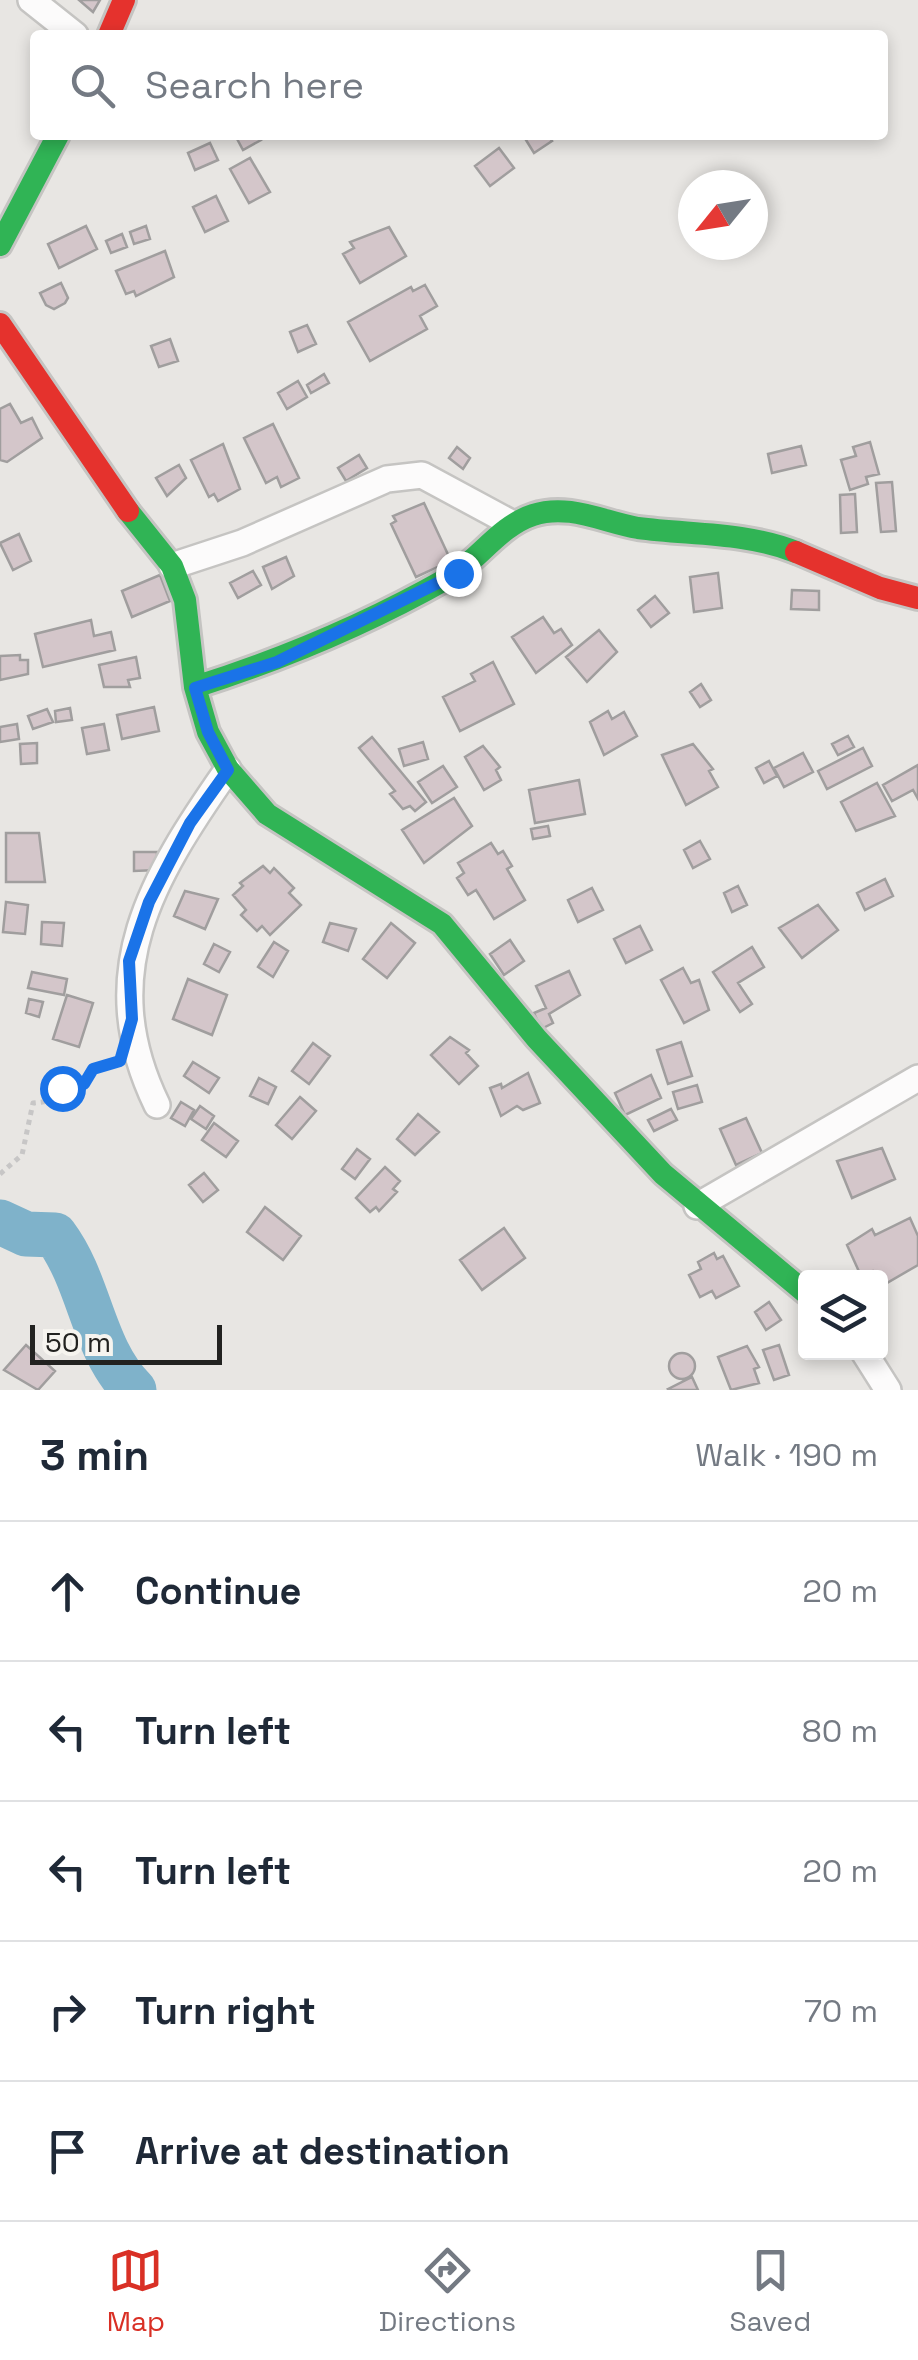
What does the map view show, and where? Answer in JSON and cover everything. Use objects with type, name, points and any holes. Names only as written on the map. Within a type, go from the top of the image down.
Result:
[{"type":"street","points":[[31,0],[69,30]]},
{"type":"street","points":[[111,30],[124,0]]},
{"type":"street","points":[[0,245],[55,140]]},
{"type":"street","points":[[0,324],[102,477],[172,566],[184,600],[195,688],[208,732],[228,770],[266,814],[442,924],[594,1103],[697,1206],[798,1287]]},
{"type":"street","points":[[172,566],[242,543],[386,479],[422,474],[510,522]]},
{"type":"street","points":[[195,688],[277,662],[458,573],[510,522],[556,510],[636,528],[768,543],[829,564],[893,595],[918,598]]},
{"type":"street","points":[[157,1105],[137,1054],[129,961],[149,902],[190,823],[228,770]]},
{"type":"street","points":[[697,1206],[918,1078]]},
{"type":"street","points":[[867,1370],[888,1390]]},
{"type":"path","points":[[0,1174],[22,1155],[24,1127],[33,1103],[52,1101],[62,1088],[84,1084],[93,1069],[120,1061]]},
{"type":"building","points":[[79,0],[100,0],[93,12]]},
{"type":"building","points":[[238,140],[261,140],[243,150]]},
{"type":"building","points":[[526,140],[552,141],[534,153]]},
{"type":"building","points":[[210,143],[218,160],[195,170],[188,153]]},
{"type":"building","points":[[499,148],[514,168],[490,186],[475,166]]},
{"type":"building","points":[[250,158],[270,192],[249,203],[230,169]]},
{"type":"building","points":[[216,196],[228,221],[205,232],[193,207]]},
{"type":"building","points":[[86,226],[97,249],[59,268],[48,244]]},
{"type":"building","points":[[146,226],[150,239],[134,244],[130,232]]},
{"type":"building","points":[[389,227],[406,256],[360,283],[343,254],[354,248],[350,242]]},
{"type":"building","points":[[122,234],[127,247],[111,253],[106,241]]},
{"type":"building","points":[[165,251],[174,277],[136,296],[134,291],[126,294],[116,271]]},
{"type":"building","points":[[61,283],[68,298],[54,309],[46,305],[40,293]]},
{"type":"building","points":[[425,285],[437,306],[420,316],[427,329],[370,361],[348,322],[411,287],[413,291]]},
{"type":"building","points":[[307,325],[316,344],[298,352],[290,332]]},
{"type":"building","points":[[170,339],[178,361],[159,367],[151,346]]},
{"type":"building","points":[[324,374],[329,383],[311,393],[307,385]]},
{"type":"building","points":[[298,381],[307,397],[287,409],[278,393]]},
{"type":"building","points":[[10,404],[21,423],[32,418],[42,438],[7,462],[0,460],[0,409]]},
{"type":"building","points":[[273,424],[299,478],[281,487],[277,477],[266,483],[244,438]]},
{"type":"building","points":[[870,442],[879,474],[866,477],[868,484],[850,490],[841,460],[856,456],[853,447]]},
{"type":"building","points":[[223,444],[240,489],[218,501],[214,494],[209,497],[191,460]]},
{"type":"building","points":[[801,446],[806,465],[772,473],[768,454]]},
{"type":"building","points":[[457,447],[470,458],[463,469],[449,458]]},
{"type":"building","points":[[359,455],[367,468],[346,481],[338,468]]},
{"type":"building","points":[[179,465],[186,478],[167,496],[156,478]]},
{"type":"building","points":[[892,482],[896,531],[881,532],[876,483]]},
{"type":"building","points":[[855,494],[857,532],[841,533],[840,495]]},
{"type":"building","points":[[424,503],[451,561],[416,577],[391,524],[396,521],[393,516]]},
{"type":"building","points":[[19,534],[31,561],[13,570],[0,543]]},
{"type":"building","points":[[286,557],[294,576],[272,589],[263,567]]},
{"type":"building","points":[[253,571],[261,585],[238,598],[230,583]]},
{"type":"building","points":[[718,573],[722,608],[694,612],[690,577]]},
{"type":"building","points":[[160,575],[170,601],[132,617],[122,591]]},
{"type":"building","points":[[792,590],[819,591],[819,610],[791,609]]},
{"type":"building","points":[[655,596],[669,613],[651,627],[638,610]]},
{"type":"building","points":[[543,617],[554,633],[561,629],[572,645],[536,673],[512,637]]},
{"type":"building","points":[[91,620],[94,636],[111,632],[115,650],[43,667],[35,634]]},
{"type":"building","points":[[599,630],[617,652],[587,682],[566,657]]},
{"type":"building","points":[[20,655],[20,660],[28,660],[28,674],[0,680],[0,656]]},
{"type":"building","points":[[136,657],[140,678],[128,680],[130,687],[104,687],[99,665]]},
{"type":"building","points":[[493,662],[514,704],[460,731],[443,697],[475,681],[471,674]]},
{"type":"building","points":[[701,684],[711,700],[700,707],[690,692]]},
{"type":"building","points":[[154,707],[159,731],[122,739],[117,715]]},
{"type":"building","points":[[70,708],[72,720],[56,722],[55,711]]},
{"type":"building","points":[[47,709],[53,722],[33,729],[28,716]]},
{"type":"building","points":[[608,711],[612,719],[624,712],[637,736],[604,755],[590,722]]},
{"type":"building","points":[[17,724],[19,739],[0,742],[0,727]]},
{"type":"building","points":[[104,724],[109,750],[87,754],[82,728]]},
{"type":"building","points":[[848,736],[854,747],[838,755],[832,744]]},
{"type":"building","points":[[372,737],[426,802],[415,811],[410,806],[403,809],[390,794],[395,791],[359,748]]},
{"type":"building","points":[[423,742],[428,759],[404,766],[399,749]]},
{"type":"building","points":[[37,743],[37,763],[21,764],[20,744]]},
{"type":"building","points":[[693,744],[713,769],[709,771],[718,787],[686,805],[662,755]]},
{"type":"building","points":[[483,746],[500,767],[496,770],[501,780],[484,790],[465,757]]},
{"type":"building","points":[[863,748],[872,766],[827,789],[818,771]]},
{"type":"building","points":[[803,753],[813,772],[784,787],[774,768]]},
{"type":"building","points":[[769,761],[777,776],[764,783],[756,768]]},
{"type":"building","points":[[918,765],[918,799],[913,790],[892,801],[883,785]]},
{"type":"building","points":[[443,766],[457,787],[432,803],[418,782]]},
{"type":"building","points":[[579,780],[585,814],[535,823],[529,790]]},
{"type":"building","points":[[877,783],[895,816],[856,831],[841,802]]},
{"type":"building","points":[[454,798],[472,826],[424,863],[402,830]]},
{"type":"building","points":[[548,826],[550,836],[533,839],[531,829]]},
{"type":"building","points":[[6,833],[39,833],[45,882],[6,882]]},
{"type":"building","points":[[700,841],[710,859],[693,868],[684,850]]},
{"type":"building","points":[[491,843],[498,854],[503,851],[512,866],[507,869],[525,900],[494,919],[476,890],[468,895],[457,878],[464,873],[458,863]]},
{"type":"building","points":[[134,852],[157,852],[157,870],[134,871]]},
{"type":"building","points":[[263,866],[270,873],[274,868],[294,888],[289,893],[301,905],[270,935],[262,926],[257,931],[241,915],[246,910],[233,895],[243,886],[240,883]]},
{"type":"building","points":[[885,879],[893,896],[865,910],[857,893]]},
{"type":"building","points":[[738,886],[747,905],[732,912],[724,893]]},
{"type":"building","points":[[592,888],[603,910],[578,922],[568,900]]},
{"type":"building","points":[[185,891],[218,899],[205,929],[174,916]]},
{"type":"building","points":[[6,902],[28,905],[25,934],[3,932]]},
{"type":"building","points":[[818,905],[838,930],[802,958],[779,928]]},
{"type":"building","points":[[42,922],[64,923],[62,946],[41,944]]},
{"type":"building","points":[[330,923],[356,929],[348,951],[323,942]]},
{"type":"building","points":[[391,923],[415,943],[387,978],[363,959]]},
{"type":"building","points":[[640,926],[652,950],[626,963],[614,939]]},
{"type":"building","points":[[510,940],[524,961],[504,975],[490,954]]},
{"type":"building","points":[[274,942],[288,951],[273,977],[258,967]]},
{"type":"building","points":[[214,944],[230,952],[219,972],[204,964]]},
{"type":"building","points":[[752,947],[764,967],[738,983],[752,1004],[740,1012],[713,972]]},
{"type":"building","points":[[683,968],[691,983],[699,980],[709,1010],[684,1023],[661,980]]},
{"type":"building","points":[[569,971],[580,995],[549,1014],[553,1023],[541,1029],[534,1013],[546,1008],[536,986]]},
{"type":"building","points":[[32,972],[67,979],[64,995],[28,988]]},
{"type":"building","points":[[188,979],[227,995],[212,1035],[173,1019]]},
{"type":"building","points":[[67,995],[93,1003],[79,1047],[53,1039]]},
{"type":"building","points":[[29,999],[43,1002],[39,1017],[26,1013]]},
{"type":"building","points":[[450,1037],[469,1050],[466,1053],[478,1066],[459,1084],[431,1055]]},
{"type":"building","points":[[681,1042],[692,1076],[668,1084],[657,1050]]},
{"type":"building","points":[[313,1043],[330,1056],[309,1084],[292,1071]]},
{"type":"building","points":[[193,1062],[219,1078],[209,1093],[184,1076]]},
{"type":"building","points":[[528,1073],[540,1103],[523,1110],[517,1106],[501,1116],[490,1088],[501,1084],[502,1088]]},
{"type":"building","points":[[651,1075],[661,1098],[625,1115],[615,1093]]},
{"type":"building","points":[[259,1078],[276,1087],[268,1104],[250,1096]]},
{"type":"building","points":[[697,1085],[702,1102],[678,1109],[673,1092]]},
{"type":"building","points":[[300,1097],[316,1111],[292,1139],[276,1125]]},
{"type":"building","points":[[181,1102],[194,1110],[185,1126],[171,1118]]},
{"type":"building","points":[[200,1106],[214,1116],[206,1129],[191,1119]]},
{"type":"building","points":[[671,1109],[677,1120],[654,1131],[648,1120]]},
{"type":"building","points":[[418,1114],[439,1132],[415,1155],[397,1139]]},
{"type":"building","points":[[746,1118],[762,1153],[736,1165],[720,1129]]},
{"type":"building","points":[[214,1123],[238,1141],[226,1157],[202,1140]]},
{"type":"building","points":[[882,1148],[895,1179],[852,1198],[837,1161]]},
{"type":"building","points":[[357,1149],[370,1159],[355,1179],[342,1169]]},
{"type":"building","points":[[385,1167],[400,1181],[393,1189],[397,1192],[379,1211],[376,1207],[370,1212],[356,1198]]},
{"type":"building","points":[[204,1173],[218,1190],[203,1202],[189,1185]]},
{"type":"building","points":[[265,1207],[301,1236],[283,1260],[247,1232]]},
{"type":"building","points":[[910,1218],[918,1236],[918,1265],[888,1282],[888,1270],[858,1270],[847,1245],[872,1229],[875,1235]]},
{"type":"building","points":[[504,1228],[525,1258],[482,1290],[460,1260]]},
{"type":"building","points":[[714,1253],[717,1259],[723,1256],[739,1286],[716,1298],[712,1291],[700,1297],[689,1275],[701,1269],[698,1262]]},
{"type":"building","points":[[769,1302],[781,1320],[766,1330],[755,1312]]},
{"type":"building","points":[[26,1345],[55,1371],[38,1390],[4,1370]]},
{"type":"building","points":[[779,1345],[789,1375],[774,1380],[763,1350]]},
{"type":"building","points":[[747,1346],[759,1367],[754,1369],[759,1383],[731,1390],[718,1357]]},
{"type":"building","points":[[682,1353],[691,1357],[695,1366],[691,1375],[682,1379],[673,1375],[669,1366],[673,1357]]},
{"type":"building","points":[[692,1377],[698,1390],[668,1389]]},
{"type":"waterway","points":[[0,1222],[26,1234],[55,1235],[77,1274],[109,1355],[134,1390]]},
{"type":"traffic: fast","points":[[0,245],[55,140]]},
{"type":"traffic: fast","points":[[128,511],[172,566],[185,600],[195,687],[208,732],[228,769],[267,814],[442,924],[537,1039],[663,1174],[798,1286]]},
{"type":"traffic: fast","points":[[195,687],[260,665],[387,610],[459,571],[521,520],[546,512],[573,512],[638,528],[738,537],[796,552]]},
{"type":"traffic: jam","points":[[111,30],[124,0]]},
{"type":"traffic: jam","points":[[0,324],[128,511]]},
{"type":"traffic: jam","points":[[796,552],[880,588],[918,598]]},
{"type":"route","points":[[62,1088],[84,1084],[93,1069],[120,1061],[132,1019],[129,961],[149,902],[190,823],[228,770],[208,732],[195,688],[277,662],[458,573]]}]
